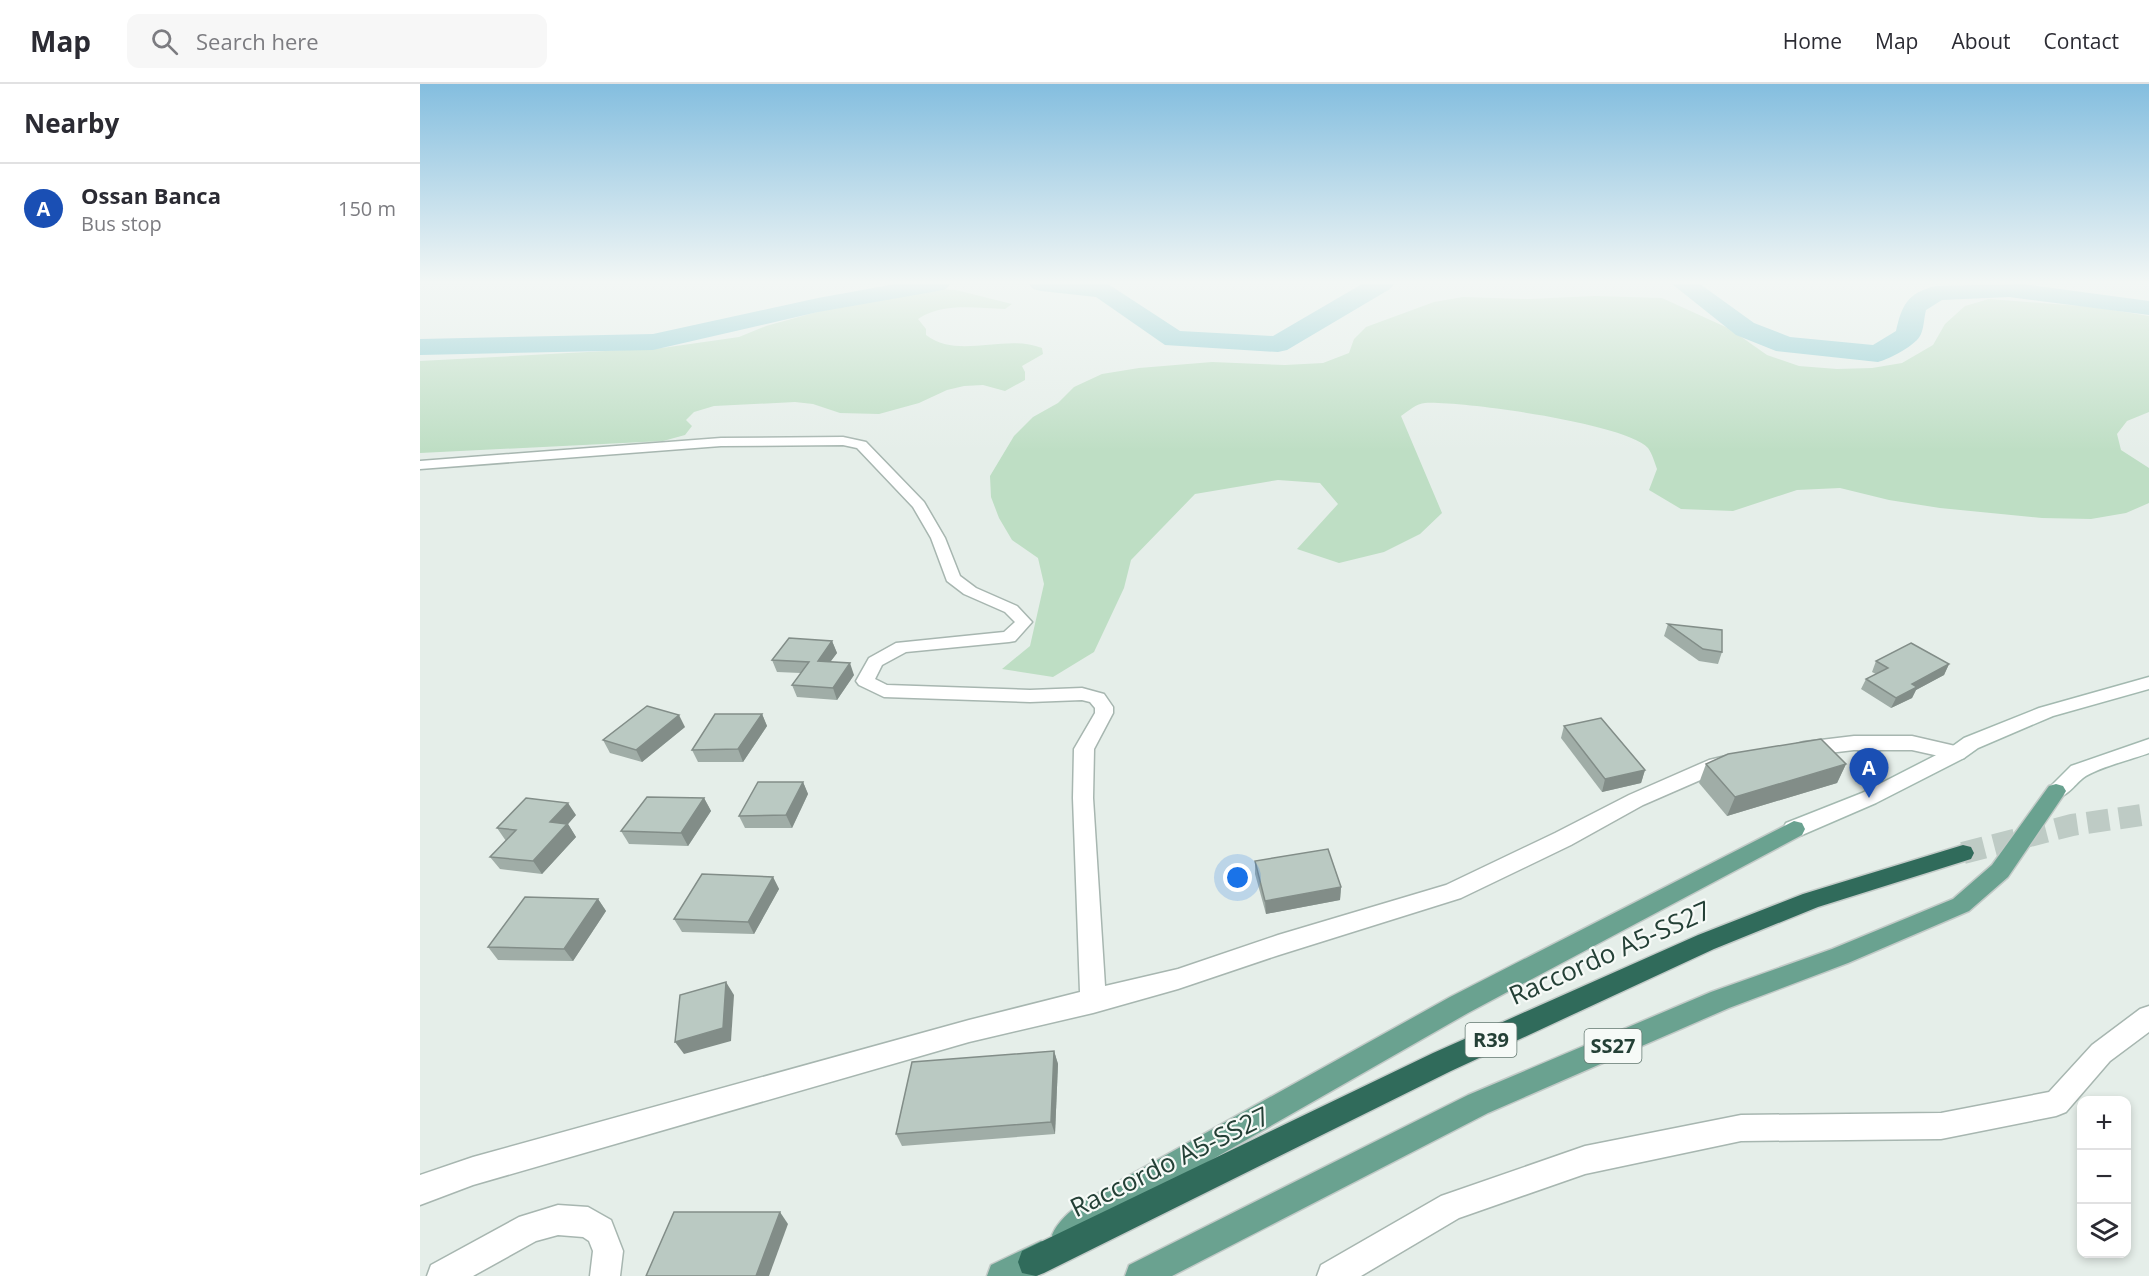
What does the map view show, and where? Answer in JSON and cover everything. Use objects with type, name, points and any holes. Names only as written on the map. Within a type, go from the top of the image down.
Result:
[{"type":"highway","name":"Raccordo A5-SS27","points":[[1033,1262],[1442,1062],[1706,942],[1811,900],[1963,853]]},
{"type":"main road","name":"SS27","points":[[1140,1276],[1478,1104],[1720,1000],[1840,956],[1961,906],[2000,871],[2056,791]]},
{"type":"main road","points":[[1002,1276],[1033,1262],[1096,1212],[1133,1189],[1459,1005],[1794,829]]},
{"type":"street","points":[[420,465],[721,442],[843,441],[861,445],[919,505],[938,538],[952,578],[970,591],[1011,609],[1024,622],[1010,637],[902,648],[875,662],[865,681],[884,691],[1030,696],[1082,694],[1097,698],[1104,707],[1104,713],[1084,749],[1083,798],[1093,1002]]},
{"type":"street","points":[[1794,829],[1869,798],[1958,753],[1971,743],[2046,712],[2134,686],[2149,684]]},
{"type":"street","points":[[1784,752],[1854,742],[1912,743],[1958,753]]},
{"type":"street","name":"SS27","points":[[2056,791],[2078,771],[2149,746]]},
{"type":"street","points":[[420,1190],[473,1171],[868,1059],[969,1031],[1178,979],[1278,945],[1453,892],[1636,800],[1716,765],[1750,759]]},
{"type":"street","points":[[1332,1276],[1451,1206],[1585,1160],[1741,1128],[1941,1126],[2056,1103],[2102,1053],[2149,1017]]},
{"type":"street","points":[[442,1276],[530,1228],[558,1220],[588,1221],[600,1231],[608,1251],[605,1276]]},
{"type":"green space","points":[[721,340],[935,340],[967,346],[1028,344],[1042,348],[1043,354],[1022,366],[1025,380],[1005,391],[983,385],[964,386],[947,390],[919,403],[879,414],[840,413],[813,404],[795,402],[714,406],[694,412],[686,420],[692,426],[685,435],[663,441],[420,453],[420,361],[662,348]]},
{"type":"green space","points":[[1354,340],[1745,340],[1767,355],[1799,366],[1837,369],[1872,368],[1902,363],[1933,345],[1936,340],[2149,340],[2149,412],[2127,421],[2117,434],[2121,450],[2149,468],[2149,503],[2126,513],[2091,519],[2042,518],[1940,508],[1889,500],[1840,488],[1797,490],[1733,511],[1681,509],[1649,490],[1657,469],[1648,448],[1633,439],[1609,430],[1541,415],[1444,403],[1422,403],[1401,416],[1442,513],[1420,534],[1384,552],[1339,563],[1297,549],[1338,504],[1320,483],[1278,480],[1195,494],[1131,560],[1124,588],[1094,652],[1053,677],[1002,669],[1030,646],[1044,584],[1038,558],[1012,540],[999,518],[991,497],[990,476],[1014,436],[1033,417],[1058,403],[1074,387],[1102,374],[1139,368],[1212,362],[1285,365],[1323,363],[1349,353]]},
{"type":"building","points":[[1668,624],[1722,630],[1722,652],[1703,649]]},
{"type":"building","points":[[789,638],[832,641],[818,661],[850,663],[833,688],[792,685],[809,662],[772,660]]},
{"type":"building","points":[[1911,643],[1949,664],[1912,684],[1917,687],[1896,698],[1866,679],[1888,668],[1876,661]]},
{"type":"building","points":[[647,706],[679,715],[636,750],[603,740]]},
{"type":"building","points":[[715,714],[762,714],[738,749],[692,750]]},
{"type":"building","points":[[1601,718],[1645,770],[1605,779],[1564,726]]},
{"type":"building","points":[[1821,739],[1846,764],[1735,797],[1706,764],[1728,754]]},
{"type":"building","points":[[758,782],[803,782],[786,815],[739,816]]},
{"type":"building","points":[[647,797],[704,798],[681,833],[621,831]]},
{"type":"building","points":[[526,798],[568,803],[550,822],[567,824],[533,861],[490,857],[516,830],[497,828]]},
{"type":"building","points":[[1328,849],[1341,887],[1265,901],[1255,861]]},
{"type":"building","points":[[702,874],[773,877],[748,922],[674,919]]},
{"type":"building","points":[[525,897],[598,899],[564,949],[488,947]]},
{"type":"building","points":[[726,982],[723,1028],[675,1042],[680,995]]},
{"type":"building","points":[[1054,1051],[1051,1122],[896,1134],[912,1062]]},
{"type":"building","points":[[674,1212],[780,1212],[756,1276],[646,1276]]},
{"type":"waterway","points":[[420,347],[653,342],[664,340]]},
{"type":"waterway","points":[[1187,340],[1278,344],[1285,340]]},
{"type":"waterway","points":[[1772,340],[1786,345],[1878,354],[1901,340]]},
{"type":"tunnel","points":[[1963,853],[2072,825],[2149,814]]},
{"type":"place","name":"Ossan Banca","points":[[1869,798]]}]
